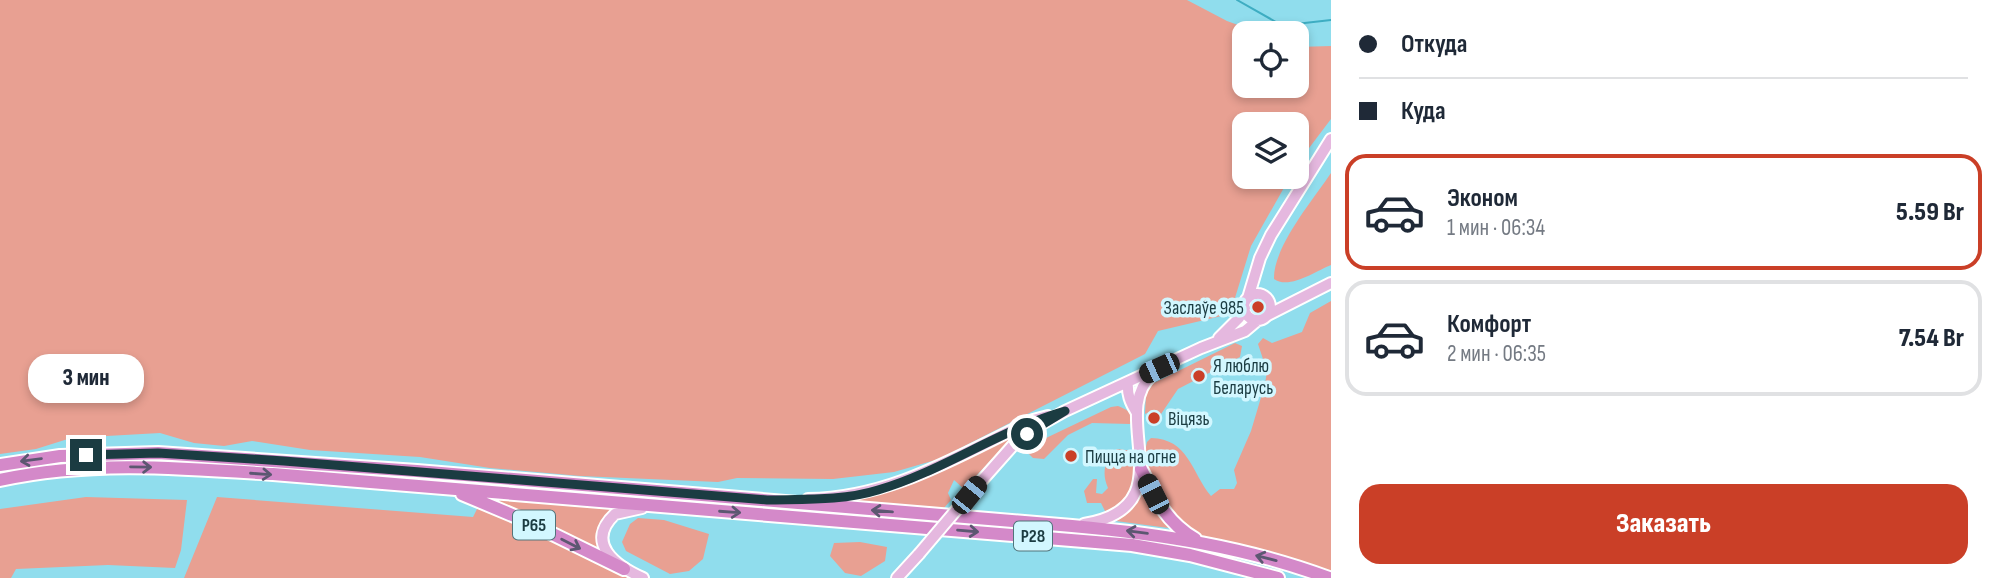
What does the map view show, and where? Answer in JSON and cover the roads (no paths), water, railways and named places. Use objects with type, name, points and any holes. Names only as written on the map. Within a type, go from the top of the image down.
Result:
[{"type":"highway","name":"Р28","points":[[0,465],[60,456],[158,453],[417,471],[1133,531],[1201,542],[1280,562],[1329,578]]},
{"type":"highway","name":"Р28","points":[[0,480],[49,471],[169,467],[1132,545],[1190,555],[1278,578]]},
{"type":"highway","points":[[1141,469],[1159,506],[1169,519],[1201,542]]},
{"type":"highway","name":"Р65","points":[[442,488],[481,500],[624,569]]},
{"type":"main road","points":[[1216,341],[1239,318],[1260,258],[1284,212],[1331,139]]},
{"type":"main road","points":[[1260,258],[1259,280],[1270,307],[1262,318]]},
{"type":"main road","points":[[898,578],[1015,443],[1065,411],[1216,341],[1245,331],[1262,318],[1331,283]]},
{"type":"main road","points":[[1246,303],[1255,295],[1290,303]]},
{"type":"main road","points":[[1246,303],[1249,317],[1262,318]]},
{"type":"main road","points":[[1072,526],[1101,521],[1124,509],[1130,501],[1141,469],[1137,413],[1140,390],[1144,381],[1159,368]]},
{"type":"main road","points":[[1128,382],[1140,390]]},
{"type":"main road","points":[[1128,382],[1130,402]]},
{"type":"main road","points":[[1105,392],[1130,402],[1137,413]]},
{"type":"main road","points":[[767,500],[816,499],[878,490],[924,473],[1033,420],[1065,411]]},
{"type":"main road","name":"Р65","points":[[643,578],[611,560],[605,548],[604,528],[609,520],[622,511],[662,507]]},
{"type":"waterway","points":[[1237,0],[1276,22],[1287,25],[1331,20]]},
{"type":"place","name":"Заслаўе 985","points":[[1258,307]]},
{"type":"place","name":"Я люблю Беларусь","points":[[1199,376]]},
{"type":"place","name":"Віцязь","points":[[1154,418]]},
{"type":"place","name":"Пицца на огне","points":[[1071,456]]}]
